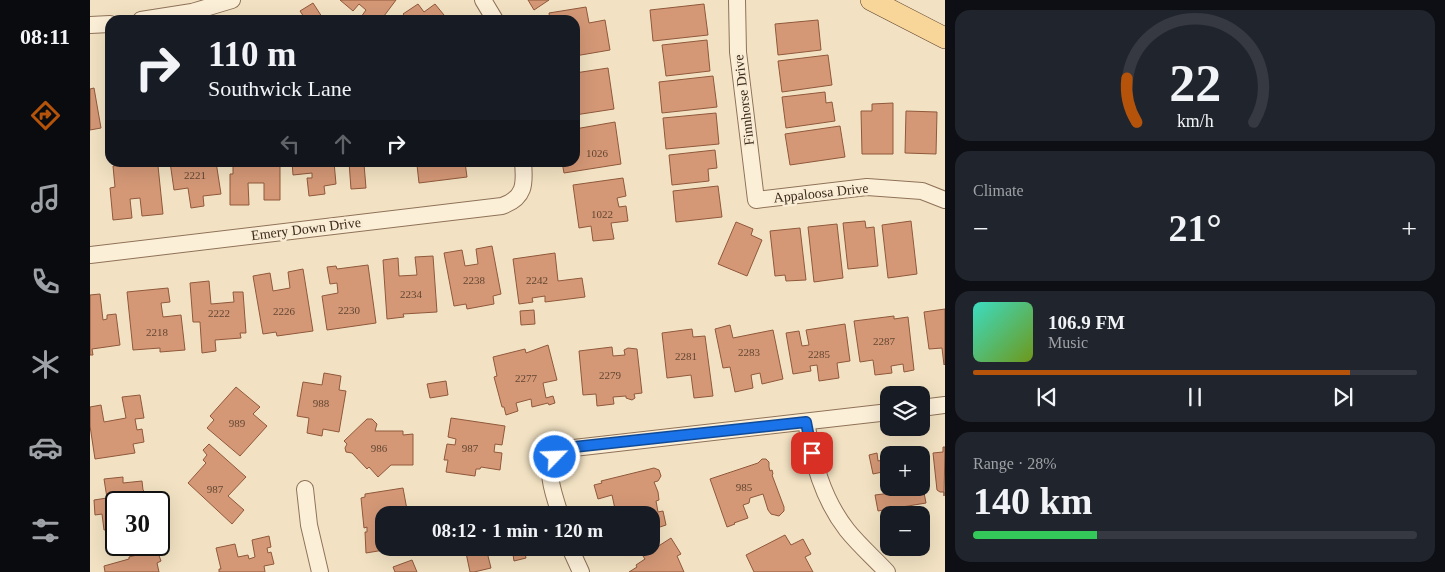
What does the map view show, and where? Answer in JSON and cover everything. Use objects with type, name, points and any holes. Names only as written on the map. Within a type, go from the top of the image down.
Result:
[{"type":"main road","points":[[871,0],[945,38]]},
{"type":"street","points":[[173,15],[192,12],[232,0]]},
{"type":"street","points":[[483,0],[492,15]]},
{"type":"street","name":"Finnhorse Drive","points":[[737,0],[738,52],[756,200]]},
{"type":"street","points":[[90,25],[105,24]]},
{"type":"street","name":"Emery Down Drive","points":[[90,255],[502,206],[510,203],[519,195],[524,185],[523,167]]},
{"type":"street","name":"Appaloosa Drive","points":[[756,200],[867,187],[922,191],[945,200]]},
{"type":"street","points":[[930,407],[945,405]]},
{"type":"street","points":[[558,506],[550,476],[550,468],[555,457],[566,449],[880,413]]},
{"type":"street","points":[[806,422],[820,482],[833,508],[847,530],[887,572]]},
{"type":"street","points":[[305,489],[309,525],[320,572]]},
{"type":"street","points":[[574,556],[581,572]]},
{"type":"building","points":[[340,0],[396,0],[385,15],[362,15],[366,10],[359,4],[353,11]]},
{"type":"building","points":[[528,0],[549,0],[534,10]]},
{"type":"building","points":[[313,3],[321,15],[303,15],[300,11]]},
{"type":"building","points":[[418,4],[424,12],[435,4],[444,15],[404,15]]},
{"type":"building","points":[[704,4],[708,35],[653,41],[650,10]]},
{"type":"building","points":[[586,7],[589,23],[605,20],[610,50],[580,55],[580,15],[549,15],[549,13]]},
{"type":"building","points":[[818,20],[821,50],[778,55],[775,24]]},
{"type":"building","points":[[707,40],[710,71],[666,76],[662,45]]},
{"type":"building","points":[[828,55],[832,85],[782,92],[778,61]]},
{"type":"building","points":[[608,68],[614,109],[580,114],[580,72]]},
{"type":"building","points":[[713,76],[717,107],[662,113],[659,82]]},
{"type":"building","points":[[94,88],[101,128],[90,130],[90,89]]},
{"type":"building","points":[[825,92],[826,103],[832,102],[835,121],[786,128],[782,97]]},
{"type":"building","points":[[893,103],[893,154],[862,154],[861,111],[872,111],[872,104]]},
{"type":"building","points":[[906,111],[937,112],[936,154],[905,153]]},
{"type":"building","points":[[716,113],[719,144],[666,149],[663,118]]},
{"type":"building","points":[[615,122],[621,164],[564,173],[563,167],[580,167],[580,128]]},
{"type":"building","points":[[840,126],[845,157],[790,165],[785,134]]},
{"type":"building","points":[[715,150],[717,168],[708,169],[709,181],[672,185],[669,155]]},
{"type":"building","points":[[113,167],[158,167],[163,214],[142,216],[140,198],[130,199],[132,218],[113,220],[110,188],[115,187]]},
{"type":"building","points":[[171,167],[217,167],[221,194],[203,196],[204,206],[191,208],[188,188],[174,190]]},
{"type":"building","points":[[233,167],[280,167],[280,200],[264,200],[264,183],[248,183],[249,205],[230,205],[230,174],[233,174]]},
{"type":"building","points":[[292,167],[334,167],[336,184],[324,186],[325,194],[309,196],[307,178],[312,178],[312,173],[293,175]]},
{"type":"building","points":[[349,167],[364,167],[366,188],[351,189]]},
{"type":"building","points":[[417,167],[466,167],[467,177],[419,183]]},
{"type":"building","points":[[623,178],[626,196],[617,198],[619,207],[626,206],[628,221],[611,223],[614,239],[593,241],[591,226],[579,228],[573,185]]},
{"type":"building","points":[[718,186],[722,217],[676,222],[673,191]]},
{"type":"building","points":[[865,221],[866,228],[874,227],[878,266],[848,269],[843,223]]},
{"type":"building","points":[[911,221],[917,274],[888,278],[882,225]]},
{"type":"building","points":[[736,222],[753,229],[751,235],[762,240],[747,276],[718,264]]},
{"type":"building","points":[[837,224],[843,278],[814,282],[808,227]]},
{"type":"building","points":[[800,228],[806,280],[786,281],[785,275],[775,276],[770,231]]},
{"type":"building","points":[[492,246],[501,294],[493,296],[494,304],[467,309],[466,304],[454,306],[444,253],[462,250],[465,266],[478,264],[476,249]]},
{"type":"building","points":[[555,253],[558,281],[582,278],[585,297],[545,302],[545,296],[532,298],[533,302],[519,304],[513,259]]},
{"type":"building","points":[[433,256],[437,312],[403,314],[404,317],[387,319],[383,260],[398,258],[399,276],[417,275],[415,257]]},
{"type":"building","points":[[368,265],[376,323],[327,330],[322,296],[338,293],[337,283],[330,284],[327,267],[336,266],[337,269]]},
{"type":"building","points":[[303,269],[313,331],[277,336],[276,332],[263,334],[253,276],[270,273],[273,291],[290,288],[288,272]]},
{"type":"building","points":[[209,281],[211,304],[234,302],[233,292],[243,292],[246,333],[240,333],[241,338],[215,340],[216,351],[202,353],[200,322],[193,322],[190,283]]},
{"type":"building","points":[[168,288],[170,302],[161,303],[163,317],[181,315],[185,350],[160,352],[160,348],[133,350],[127,292]]},
{"type":"building","points":[[100,294],[103,320],[107,319],[107,315],[116,314],[120,345],[92,349],[93,355],[90,355],[90,295]]},
{"type":"building","points":[[945,309],[944,365],[942,348],[929,349],[924,312]]},
{"type":"building","points":[[534,310],[535,324],[521,325],[520,311]]},
{"type":"building","points":[[894,316],[894,319],[908,317],[914,370],[904,372],[903,364],[891,366],[892,373],[875,375],[873,360],[860,362],[854,321]]},
{"type":"building","points":[[845,324],[850,361],[837,363],[839,378],[819,381],[817,365],[810,366],[811,371],[793,374],[786,333],[799,331],[802,346],[809,345],[806,330]]},
{"type":"building","points":[[730,325],[733,338],[773,330],[783,379],[762,384],[760,373],[751,375],[753,388],[735,392],[730,367],[723,368],[715,329]]},
{"type":"building","points":[[692,329],[693,337],[705,336],[713,396],[694,398],[691,375],[667,378],[662,333]]},
{"type":"building","points":[[548,345],[557,380],[543,383],[546,398],[553,396],[555,403],[532,407],[531,399],[516,403],[518,411],[506,415],[494,377],[497,376],[493,357],[525,349],[526,353]]},
{"type":"building","points":[[612,347],[613,356],[625,355],[624,350],[628,348],[637,349],[642,393],[634,394],[635,398],[632,400],[626,398],[626,396],[613,397],[614,404],[597,406],[596,394],[583,395],[579,351]]},
{"type":"building","points":[[324,373],[341,376],[339,390],[346,391],[339,432],[323,429],[322,436],[307,433],[309,418],[297,416],[303,382],[322,385]]},
{"type":"building","points":[[446,381],[448,395],[430,398],[427,384]]},
{"type":"building","points":[[236,387],[260,407],[253,414],[267,426],[240,456],[207,428],[214,420],[210,416]]},
{"type":"building","points":[[140,395],[144,418],[135,419],[137,430],[142,429],[144,442],[133,444],[135,453],[95,459],[90,426],[90,407],[101,405],[104,422],[126,418],[122,397]]},
{"type":"building","points":[[451,418],[505,426],[502,445],[495,444],[494,452],[502,453],[500,470],[481,467],[476,469],[475,476],[446,472],[448,460],[444,460],[447,444],[455,445],[456,439],[448,437]]},
{"type":"building","points":[[367,419],[372,419],[377,424],[375,431],[403,431],[403,435],[413,434],[413,465],[391,465],[378,477],[369,467],[367,469],[352,453],[346,452],[347,444],[344,441]]},
{"type":"building","points":[[209,444],[246,477],[228,496],[244,510],[232,524],[188,483],[206,463],[203,460],[207,455],[203,450]]},
{"type":"building","points":[[943,447],[945,447],[944,496],[944,492],[937,490],[933,453],[943,452]]},
{"type":"building","points":[[877,453],[878,461],[880,461],[880,472],[873,474],[869,455]]},
{"type":"building","points":[[762,459],[766,459],[769,462],[770,471],[772,470],[784,511],[779,516],[771,514],[763,494],[750,498],[749,503],[743,505],[748,518],[727,527],[710,479],[758,463]]},
{"type":"building","points":[[654,468],[659,470],[661,476],[658,481],[654,482],[659,500],[656,501],[657,506],[614,506],[612,495],[598,499],[594,485],[602,483],[601,481]]},
{"type":"building","points":[[123,477],[123,483],[142,481],[144,491],[106,491],[104,479]]},
{"type":"building","points":[[403,488],[406,506],[375,506],[375,552],[366,553],[365,532],[367,532],[367,527],[364,528],[361,498],[365,497],[365,494]]},
{"type":"building","points":[[875,495],[925,496],[926,503],[908,506],[880,506],[880,511],[878,511]]},
{"type":"building","points":[[105,498],[105,530],[102,514],[95,515],[94,500]]},
{"type":"building","points":[[663,511],[666,525],[660,527],[660,512]]},
{"type":"building","points":[[785,535],[791,545],[803,539],[811,554],[805,557],[813,572],[754,572],[746,555]]},
{"type":"building","points":[[269,536],[271,547],[267,548],[268,553],[271,552],[274,564],[264,566],[265,572],[219,572],[219,569],[221,569],[216,548],[235,544],[238,557],[248,555],[249,559],[255,557],[252,540]]},
{"type":"building","points":[[671,538],[681,554],[677,556],[684,572],[629,572],[645,559],[643,556],[660,556],[660,545]]},
{"type":"building","points":[[159,556],[161,561],[157,563],[159,572],[105,572],[104,566],[129,559],[129,557]]},
{"type":"building","points":[[467,556],[488,556],[491,568],[470,572]]},
{"type":"building","points":[[513,556],[526,556],[526,558],[514,561]]},
{"type":"building","points":[[412,560],[417,572],[395,572],[393,567]]},
{"type":"route","points":[[555,457],[558,453],[574,447],[806,422],[812,453]]}]
